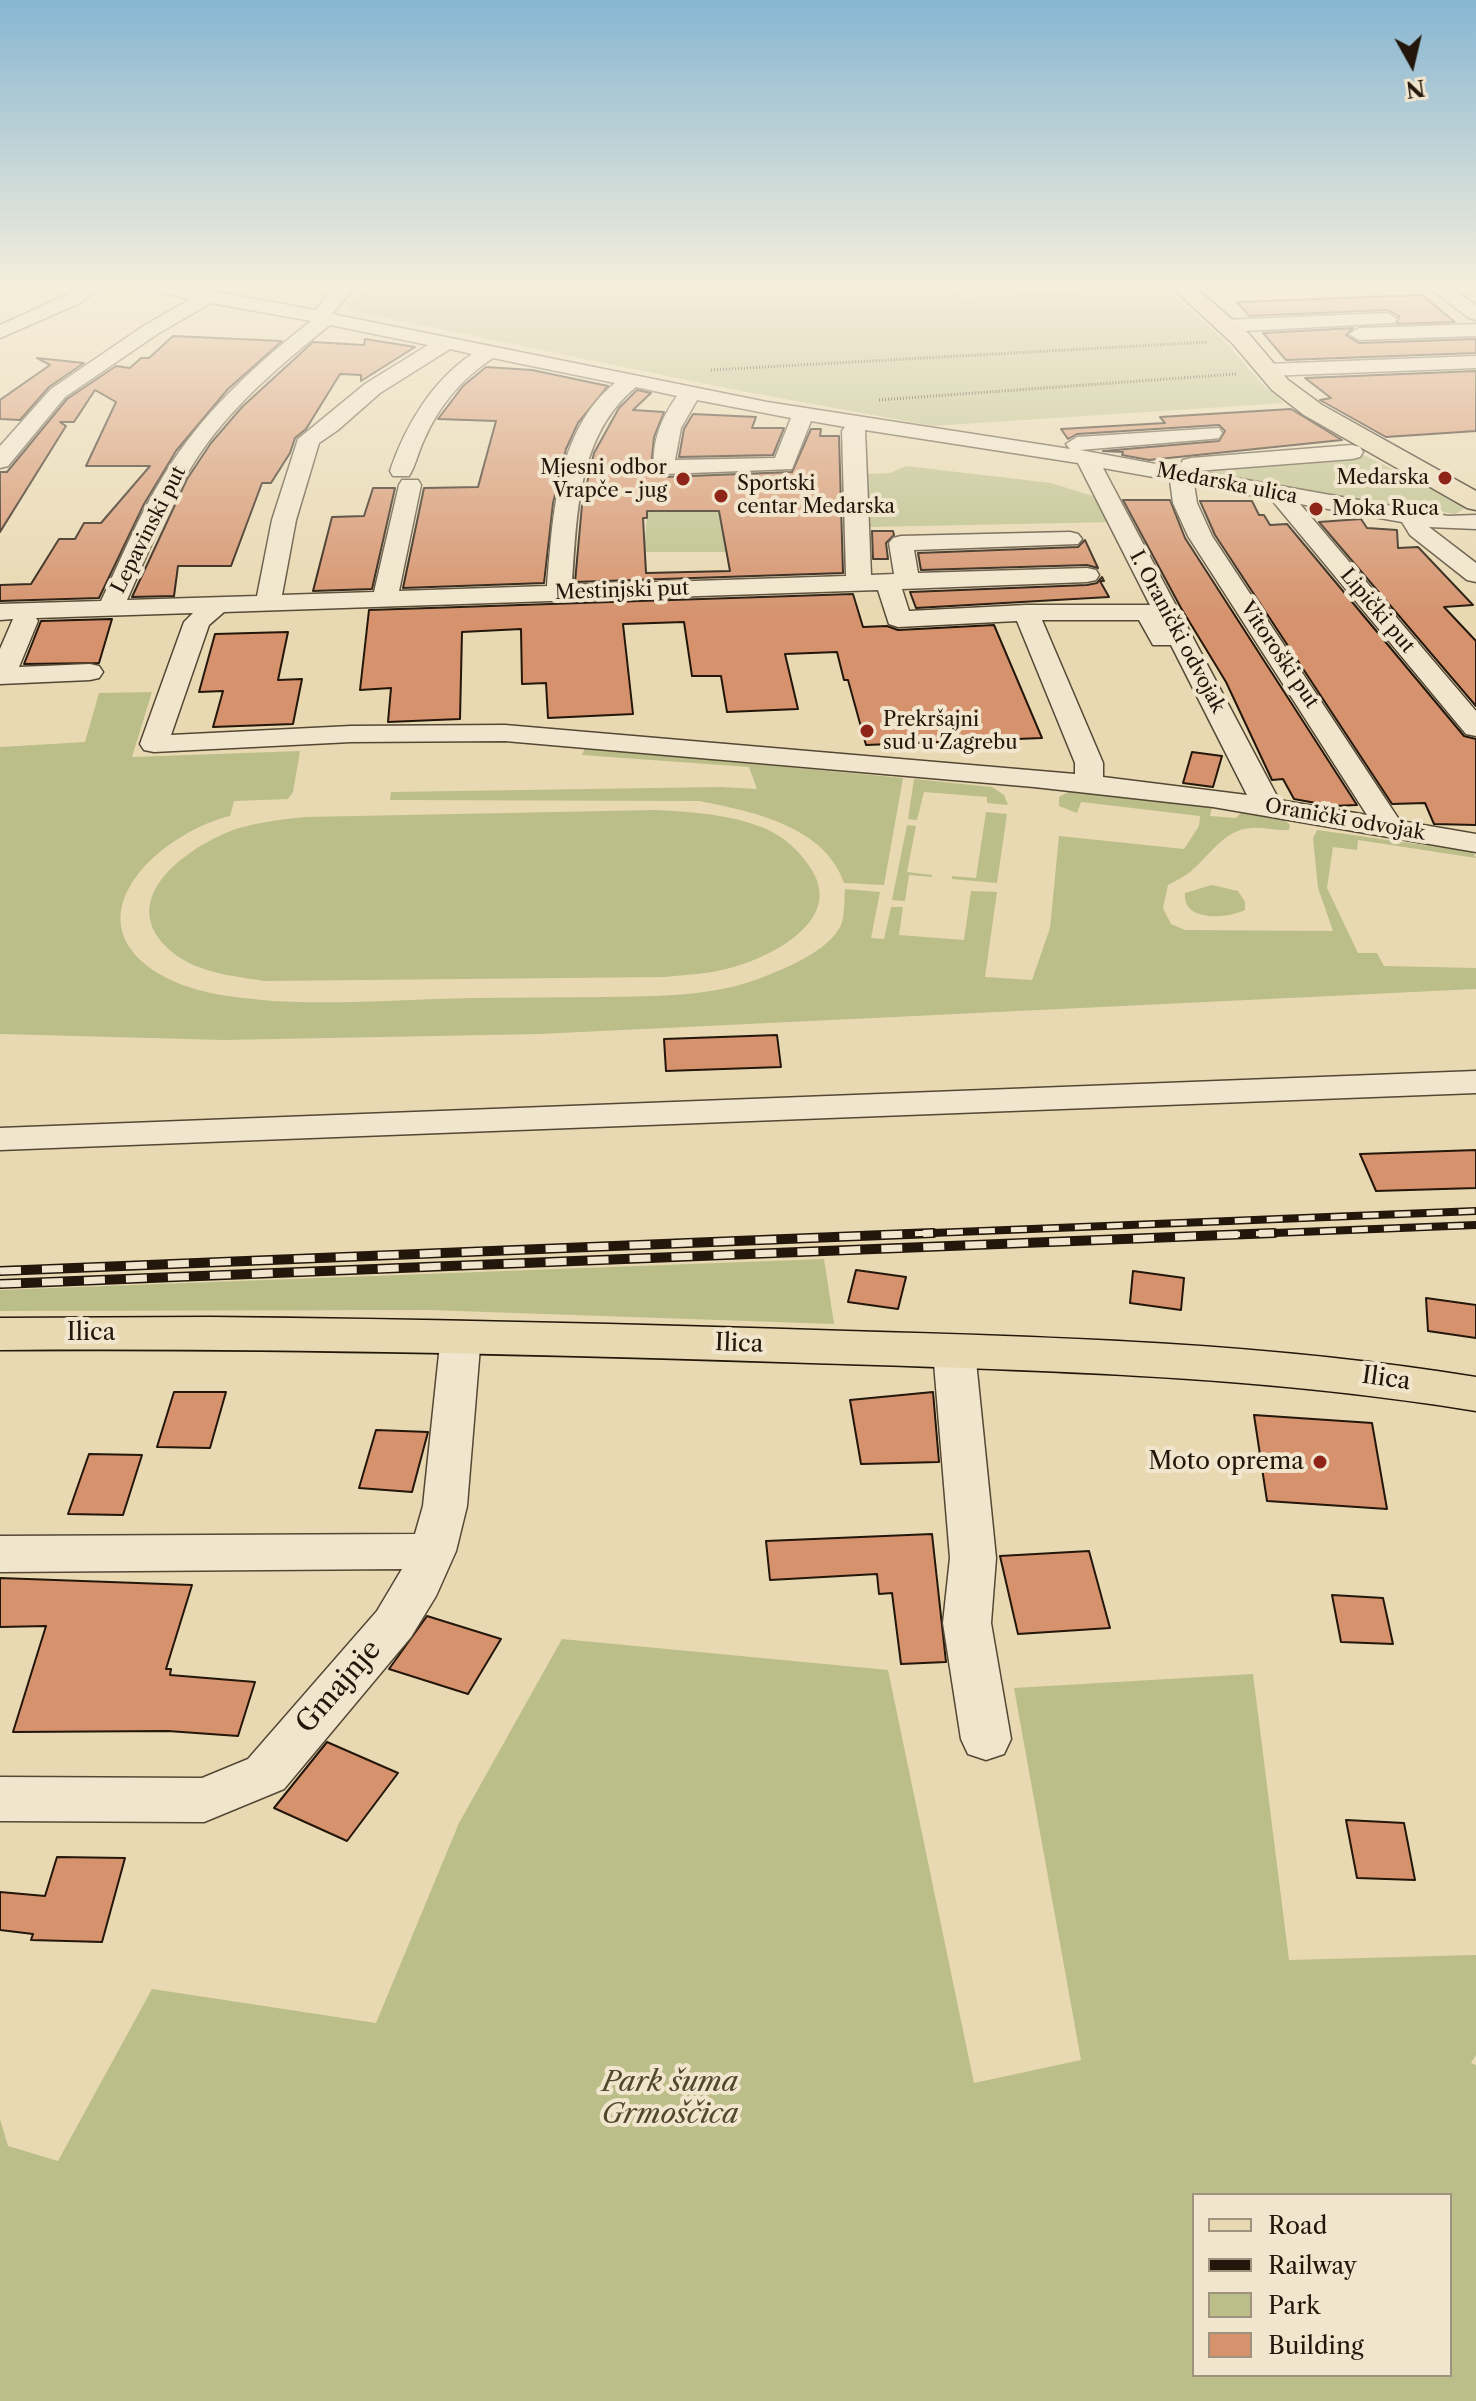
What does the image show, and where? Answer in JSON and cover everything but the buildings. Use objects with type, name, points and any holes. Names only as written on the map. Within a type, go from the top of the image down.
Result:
[{"type":"main road","points":[[1293,395],[1313,410],[1476,502]]},
{"type":"main road","name":"Ilica","points":[[0,1334],[461,1335],[1183,1358],[1389,1378],[1476,1394]]},
{"type":"street","points":[[0,461],[56,395]]},
{"type":"street","name":"Lepavinski put","points":[[110,609],[174,475],[203,433],[242,395]]},
{"type":"street","points":[[268,604],[284,520],[309,439],[323,434],[364,395]]},
{"type":"street","points":[[385,599],[406,478],[407,450],[442,395]]},
{"type":"street","points":[[559,594],[570,481],[591,426],[604,405],[615,395]]},
{"type":"street","points":[[690,395],[679,410],[666,445],[665,467],[784,464],[803,414]]},
{"type":"street","name":"Medarska ulica","points":[[697,395],[1153,470],[1410,517],[1448,523],[1476,522]]},
{"type":"street","points":[[858,423],[853,431],[859,582]]},
{"type":"street","name":"Medarska ulica","points":[[1026,450],[1211,433]]},
{"type":"street","points":[[1153,470],[1170,466],[1352,452]]},
{"type":"street","name":"I. Oranički odvojak","points":[[1087,459],[1267,805]]},
{"type":"street","name":"Vitoroški put","points":[[1181,476],[1185,503],[1200,536],[1390,828]]},
{"type":"street","name":"Lipički put","points":[[1279,494],[1476,728]]},
{"type":"street","points":[[1410,517],[1418,530],[1476,575]]},
{"type":"street","points":[[1070,539],[901,543],[897,581],[898,619],[1026,613],[1148,612],[1162,639]]},
{"type":"street","name":"Mestinjski put","points":[[12,617],[110,609],[1087,575]]},
{"type":"street","name":"Oranički odvojak","points":[[213,610],[197,622],[154,744],[351,734],[505,733],[826,759],[1213,798],[1476,843]]},
{"type":"street","points":[[1026,613],[1089,763],[1089,784]]},
{"type":"street","points":[[12,617],[1,676],[90,672]]},
{"type":"street","points":[[0,1139],[1476,1082]]},
{"type":"street","name":"Gmajnje","points":[[0,1799],[204,1800],[266,1774],[394,1624],[413,1596],[433,1551],[445,1506],[461,1335]]},
{"type":"street","points":[[954,1351],[973,1558],[967,1623],[986,1739]]},
{"type":"street","points":[[0,1554],[433,1551]]},
{"type":"path","points":[[875,400],[945,395]]},
{"type":"green space","points":[[763,395],[1275,395],[1284,403],[933,426]]},
{"type":"green space","name":"Sportski centar Medarska","points":[[796,454],[794,467],[801,552],[644,552],[652,458]]},
{"type":"green space","points":[[1362,454],[1467,507],[1455,514],[1181,471]]},
{"type":"green space","points":[[906,466],[1051,483],[1102,499],[1116,522],[869,527],[866,474],[890,473]]},
{"type":"green space","points":[[152,692],[132,757],[300,751],[293,792],[288,799],[234,801],[230,816],[203,825],[176,840],[152,859],[133,881],[122,905],[122,930],[135,954],[163,976],[203,991],[260,1000],[324,1002],[646,996],[723,989],[794,964],[827,943],[841,925],[845,889],[880,892],[871,938],[884,939],[891,907],[903,907],[899,935],[964,940],[971,891],[997,892],[985,977],[1032,980],[1050,928],[1059,836],[1184,849],[1199,826],[1200,816],[1081,802],[1077,813],[1059,806],[1059,797],[1072,790],[1212,807],[1210,816],[1236,818],[1243,810],[1281,817],[1290,825],[1289,830],[1251,828],[1232,834],[1190,872],[1168,885],[1163,908],[1171,924],[1185,930],[1333,931],[1318,888],[1313,838],[1317,830],[1473,852],[1476,858],[1358,840],[1357,850],[1333,847],[1327,888],[1358,953],[1377,953],[1384,966],[1476,968],[1476,989],[540,1034],[224,1040],[0,1034],[0,747],[85,742],[99,693]]},
{"type":"green space","points":[[585,748],[903,778],[884,885],[844,883],[821,848],[784,824],[699,801],[390,800],[391,792],[757,789],[749,767],[582,755]]},
{"type":"green space","points":[[914,779],[992,787],[1004,795],[1008,805],[987,803],[987,797],[924,792],[917,820],[908,819]]},
{"type":"green space","points":[[656,810],[738,820],[764,828],[786,841],[809,865],[819,890],[818,907],[810,922],[797,935],[764,956],[730,968],[697,974],[664,977],[264,981],[216,972],[182,959],[155,932],[149,913],[153,894],[164,876],[180,861],[220,836],[256,824],[305,817]]},
{"type":"green space","points":[[986,812],[1007,814],[997,883],[952,879],[952,876],[976,878]]},
{"type":"green space","points":[[907,825],[916,826],[907,872],[932,877],[909,875],[905,901],[892,900]]},
{"type":"green space","points":[[1212,885],[1238,891],[1245,902],[1245,910],[1207,916],[1191,909],[1185,893]]},
{"type":"green space","points":[[824,1259],[834,1324],[429,1310],[0,1311],[0,1290]]},
{"type":"green space","name":"Park šuma Grmoščica","points":[[562,1639],[888,1670],[974,2083],[1081,2060],[1014,1688],[1253,1674],[1289,1960],[1476,1955],[1476,2055],[1471,2063],[1476,2065],[1476,2401],[0,2401],[0,2119],[8,2146],[58,2161],[152,1989],[376,2023],[459,1823]]},
{"type":"railway","points":[[883,1235],[1476,1211]]},
{"type":"railway","points":[[1228,1235],[1476,1225]]},
{"type":"railway","points":[[0,1271],[933,1233]]},
{"type":"railway","points":[[1228,1235],[1274,1233]]},
{"type":"railway","points":[[1224,1235],[1228,1235]]},
{"type":"railway","points":[[0,1284],[1228,1235]]},
{"type":"place","name":"Medarska","points":[[1445,478]]},
{"type":"place","name":"Mjesni odbor Vrapče - jug","points":[[683,479]]},
{"type":"place","name":"Sportski centar Medarska","points":[[721,496]]},
{"type":"place","name":"Moka Ruca","points":[[1316,509]]},
{"type":"place","name":"Prekršajni sud u Zagrebu","points":[[867,731]]},
{"type":"place","name":"Moto oprema","points":[[1320,1462]]}]
